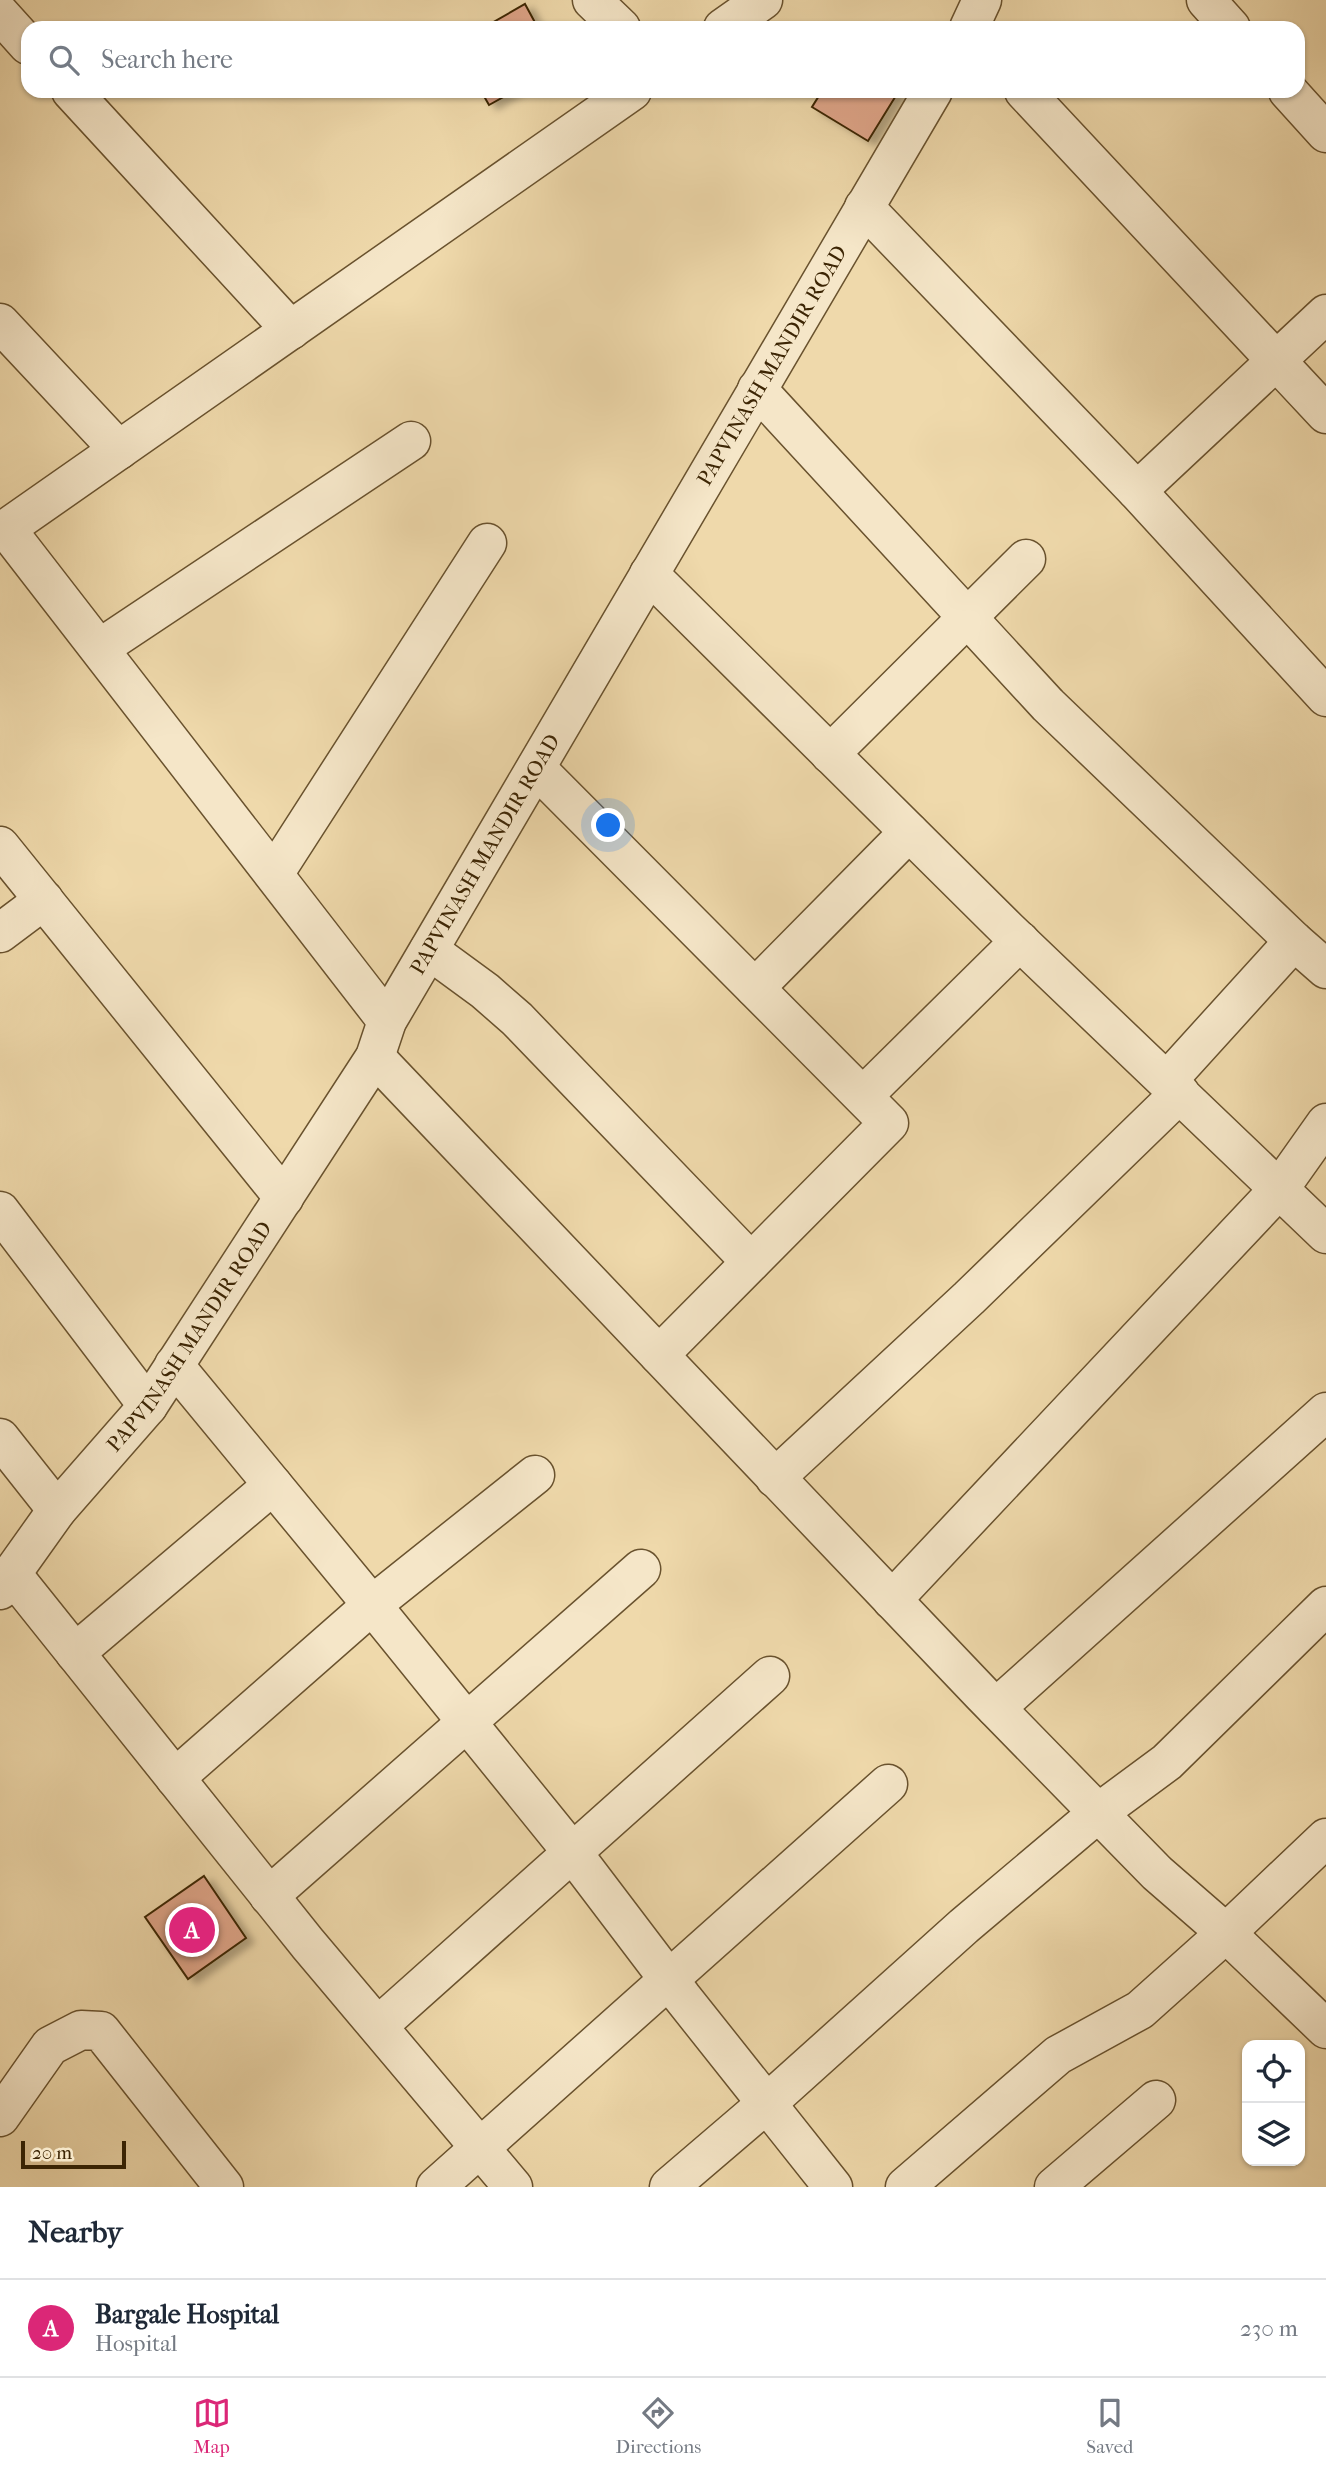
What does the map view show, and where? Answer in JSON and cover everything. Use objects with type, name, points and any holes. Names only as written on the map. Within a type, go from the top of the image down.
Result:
[{"type":"street","points":[[592,0],[614,21]]},
{"type":"street","points":[[733,21],[763,0]]},
{"type":"street","points":[[972,21],[982,0]]},
{"type":"street","points":[[1206,0],[1225,21]]},
{"type":"street","points":[[0,15],[21,38]]},
{"type":"street","points":[[77,98],[291,330]]},
{"type":"street","points":[[622,98],[4,531],[100,649],[274,874],[381,1039],[659,1355],[1157,1873],[1226,1933],[1326,2029]]},
{"type":"street","name":"PAPVINASH MANDIR ROAD","points":[[6,1582],[57,1510],[148,1406],[284,1198],[381,1039],[429,950],[929,98]]},
{"type":"street","points":[[1031,98],[1326,414]]},
{"type":"street","points":[[1294,98],[1326,133]]},
{"type":"street","points":[[864,207],[1137,491],[1326,697]]},
{"type":"street","points":[[1137,491],[1326,314]]},
{"type":"street","points":[[0,324],[118,450]]},
{"type":"street","points":[[757,390],[1048,705],[1326,969]]},
{"type":"street","points":[[100,649],[411,441]]},
{"type":"street","points":[[274,874],[487,543]]},
{"type":"street","points":[[830,754],[1026,559]]},
{"type":"street","points":[[649,574],[1020,941],[1326,1234]]},
{"type":"street","points":[[536,768],[888,1123],[659,1355]]},
{"type":"street","points":[[755,988],[909,832]]},
{"type":"street","points":[[0,846],[284,1198]]},
{"type":"street","points":[[0,933],[44,900]]},
{"type":"street","points":[[863,1096],[1020,941]]},
{"type":"street","points":[[775,1478],[969,1298],[1174,1087],[1294,941]]},
{"type":"street","points":[[429,950],[485,991],[517,1019],[751,1262]]},
{"type":"street","points":[[892,1600],[1280,1188],[1326,1123]]},
{"type":"street","points":[[0,1211],[148,1406]]},
{"type":"street","points":[[174,1365],[572,1852],[833,2187]]},
{"type":"street","points":[[996,1708],[1326,1412]]},
{"type":"street","points":[[0,1438],[57,1510]]},
{"type":"street","points":[[175,1778],[372,1605],[535,1475]]},
{"type":"street","points":[[75,1653],[273,1485]]},
{"type":"street","points":[[270,1896],[641,1569]]},
{"type":"street","points":[[6,1582],[75,1653],[270,1896],[513,2187]]},
{"type":"street","points":[[669,2187],[766,2104],[964,1926],[1098,1813],[1167,1762],[1326,1606]]},
{"type":"street","points":[[378,2026],[770,1676]]},
{"type":"street","points":[[436,2187],[888,1784]]},
{"type":"street","points":[[905,2187],[1058,2055],[1140,2010],[1326,1838]]},
{"type":"street","points":[[0,2117],[50,2046],[81,2030],[101,2031],[224,2187]]},
{"type":"street","points":[[1054,2187],[1156,2100]]},
{"type":"building","points":[[525,4],[534,21],[495,21]]},
{"type":"building","points":[[485,98],[502,98],[489,105]]},
{"type":"building","points":[[818,98],[895,98],[868,141],[812,107]]},
{"type":"building","points":[[204,1876],[246,1938],[188,1979],[145,1917]]},
{"type":"place","name":"Bargale Hospital","points":[[192,1930]]}]
